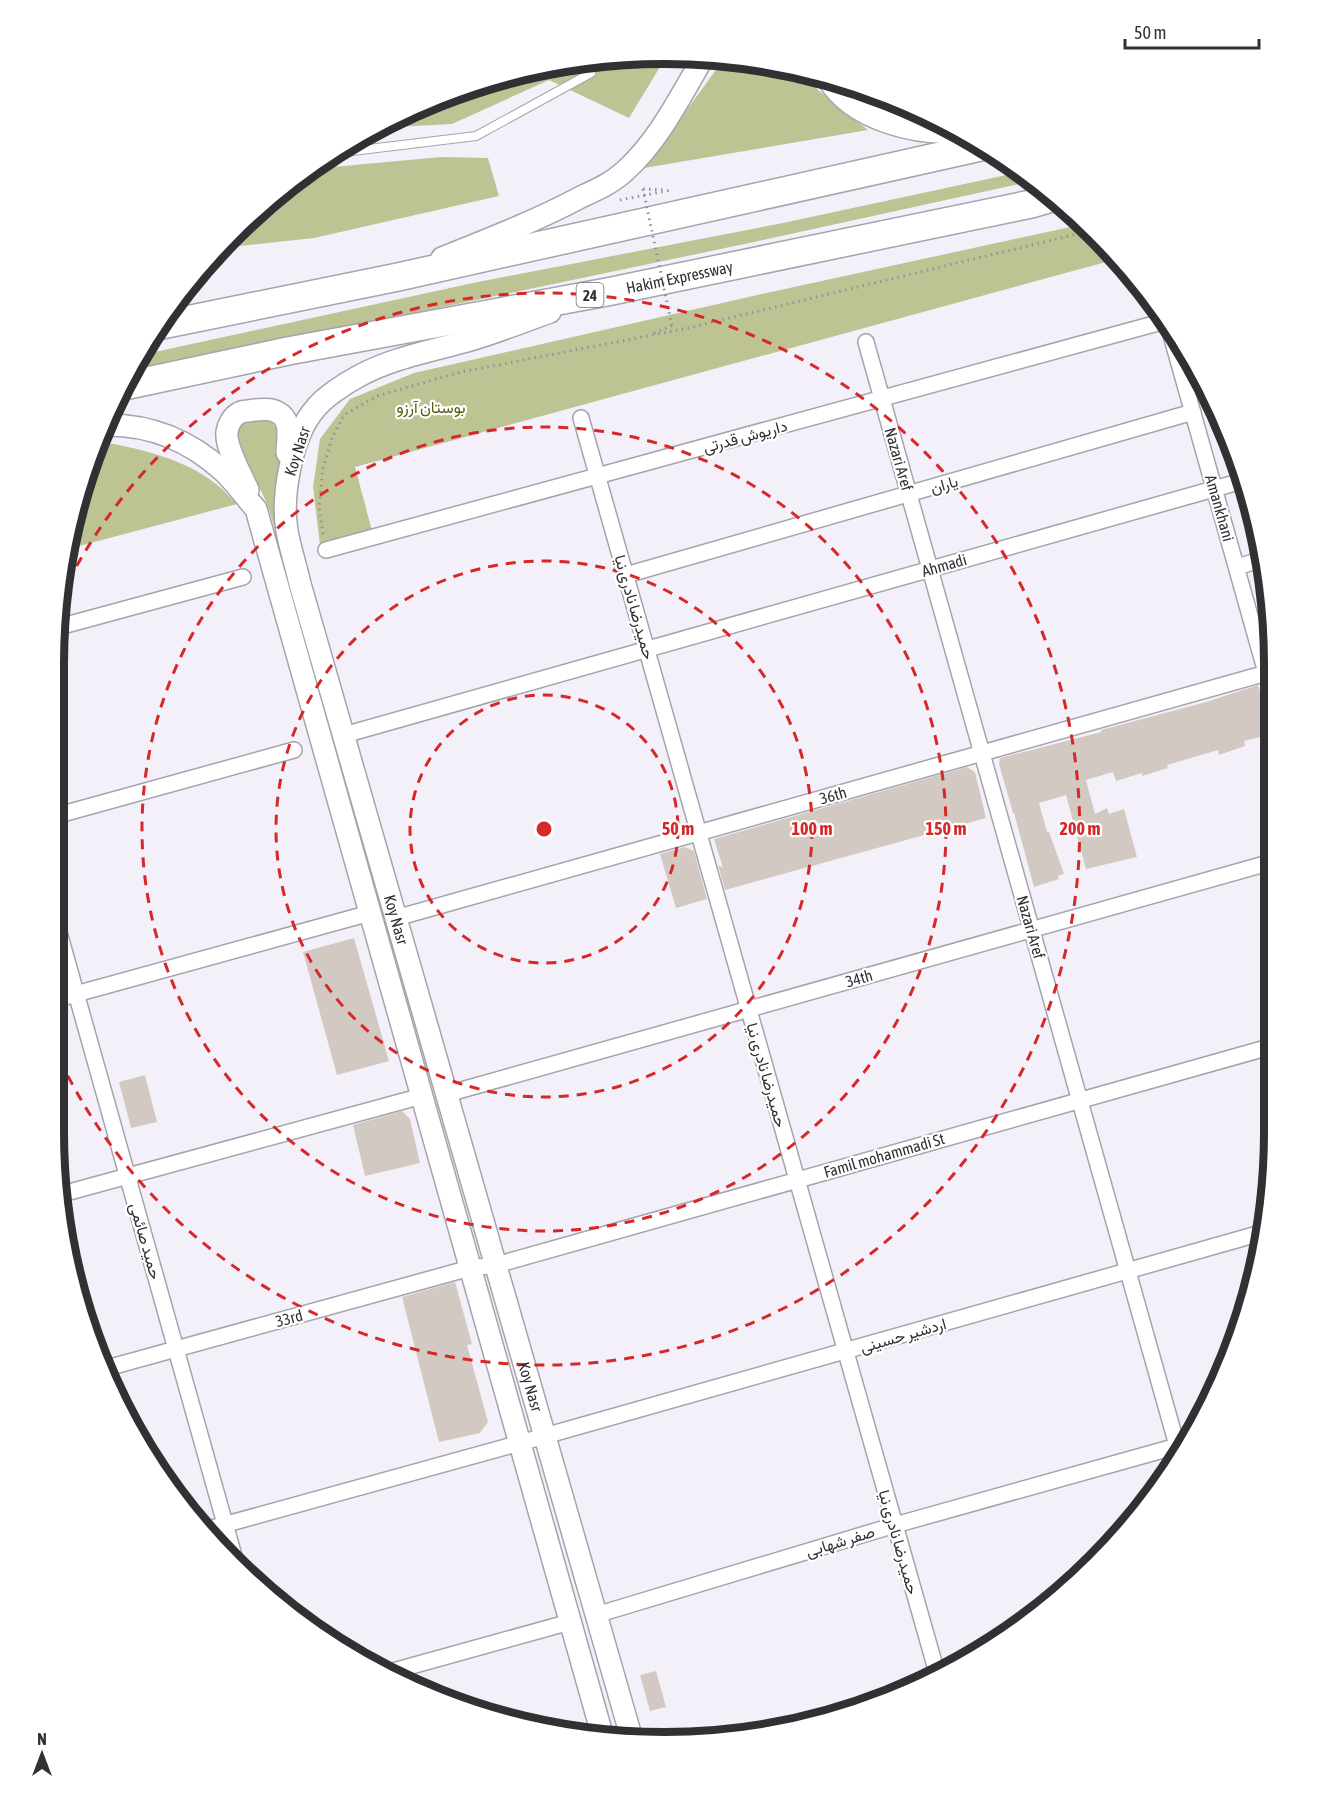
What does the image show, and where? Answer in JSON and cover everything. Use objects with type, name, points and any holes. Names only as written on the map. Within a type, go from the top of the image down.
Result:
[{"type":"highway","points":[[171,323],[398,277],[971,149]]},
{"type":"highway","name":"Hakim Expressway","points":[[134,384],[288,351],[607,292],[1045,201]]},
{"type":"main road","points":[[398,277],[551,213],[611,182],[634,162],[651,142],[671,114],[699,66]]},
{"type":"main road","points":[[837,90],[852,105],[896,126],[939,131]]},
{"type":"main road","name":"Koy Nasr","points":[[607,292],[470,340],[406,358],[359,376],[316,407],[303,425],[285,486],[286,530],[300,584],[629,1730]]},
{"type":"main road","points":[[256,509],[226,434],[230,421],[239,412],[261,408],[272,410],[281,415],[285,421],[288,428],[285,486]]},
{"type":"main road","name":"Koy Nasr","points":[[114,425],[155,430],[196,450],[224,472],[256,509],[600,1727]]},
{"type":"street","name":"داریوش قدرتی","points":[[326,550],[1158,323]]},
{"type":"street","name":"Nazari Aref","points":[[866,342],[1079,1100],[1179,1440]]},
{"type":"street","name":"Amankhani","points":[[1176,352],[1264,659]]},
{"type":"street","name":"یاران","points":[[626,575],[1193,412]]},
{"type":"street","name":"حمیدرضا نادری نیا","points":[[581,418],[935,1667]]},
{"type":"street","name":"Ahmadi","points":[[344,735],[1236,483]]},
{"type":"street","points":[[1237,567],[1255,561]]},
{"type":"street","points":[[66,625],[243,577]]},
{"type":"street","name":"36th","points":[[396,918],[982,753],[1264,678]]},
{"type":"street","points":[[64,814],[294,750]]},
{"type":"street","name":"34th","points":[[447,1094],[1264,864]]},
{"type":"street","points":[[64,997],[370,913]]},
{"type":"street","name":"حمید صائمی","points":[[64,951],[231,1547]]},
{"type":"street","name":"Famil mohammadi St","points":[[496,1265],[1264,1049]]},
{"type":"street","points":[[68,1192],[422,1096]]},
{"type":"street","name":"اردشیر حسینی","points":[[213,1527],[1255,1235]]},
{"type":"street","name":"33rd","points":[[112,1367],[470,1268],[496,1265]]},
{"type":"street","name":"صفر شهابی","points":[[596,1615],[895,1525],[1171,1452]]},
{"type":"street","points":[[398,1670],[570,1622]]},
{"type":"lane","points":[[356,151],[476,136],[591,73]]},
{"type":"path","points":[[643,338],[672,326],[643,189],[671,190]]},
{"type":"path","points":[[326,550],[319,507],[323,468],[332,438],[344,415],[377,396],[461,372],[643,338],[1082,233]]},
{"type":"green space","points":[[662,64],[629,118],[549,80],[452,124],[397,127],[472,96],[509,85],[586,70]]},
{"type":"green space","points":[[717,67],[782,76],[814,84],[817,89],[868,130],[644,168]]},
{"type":"green space","points":[[441,157],[488,158],[499,196],[314,238],[234,247],[299,188],[329,167]]},
{"type":"green space","points":[[1010,174],[1023,183],[142,370],[152,353],[473,283],[783,223]]},
{"type":"green space","name":"بوستان آرزو","points":[[1074,226],[1109,261],[355,467],[372,531],[320,545],[313,487],[320,439],[350,399],[414,373]]},
{"type":"green space","points":[[249,419],[270,420],[278,430],[281,442],[277,537],[266,502],[237,443],[239,429]]},
{"type":"green space","points":[[107,443],[160,455],[190,467],[216,484],[237,504],[76,547],[96,472]]},
{"type":"building","points":[[1258,685],[1264,704],[1264,736],[1244,741],[1245,746],[1219,755],[1218,750],[1167,765],[1168,768],[1142,776],[1142,773],[1116,781],[1113,772],[1086,780],[1095,814],[1107,808],[1109,814],[1124,809],[1137,857],[1086,869],[1066,795],[1039,803],[1047,832],[1049,832],[1064,874],[1058,876],[1059,879],[1034,887],[999,764],[1000,758],[1206,702]]},
{"type":"building","points":[[967,767],[975,772],[986,818],[725,890],[718,865],[723,868],[714,839]]},
{"type":"building","points":[[685,847],[694,851],[707,899],[676,908],[660,854]]},
{"type":"building","points":[[354,938],[389,1061],[337,1075],[303,952]]},
{"type":"building","points":[[145,1075],[157,1122],[131,1128],[119,1082]]},
{"type":"building","points":[[402,1111],[410,1119],[420,1163],[365,1176],[353,1125]]},
{"type":"building","points":[[455,1282],[472,1344],[467,1345],[488,1422],[480,1433],[439,1442],[402,1297]]},
{"type":"building","points":[[656,1671],[666,1707],[650,1711],[640,1675]]}]
